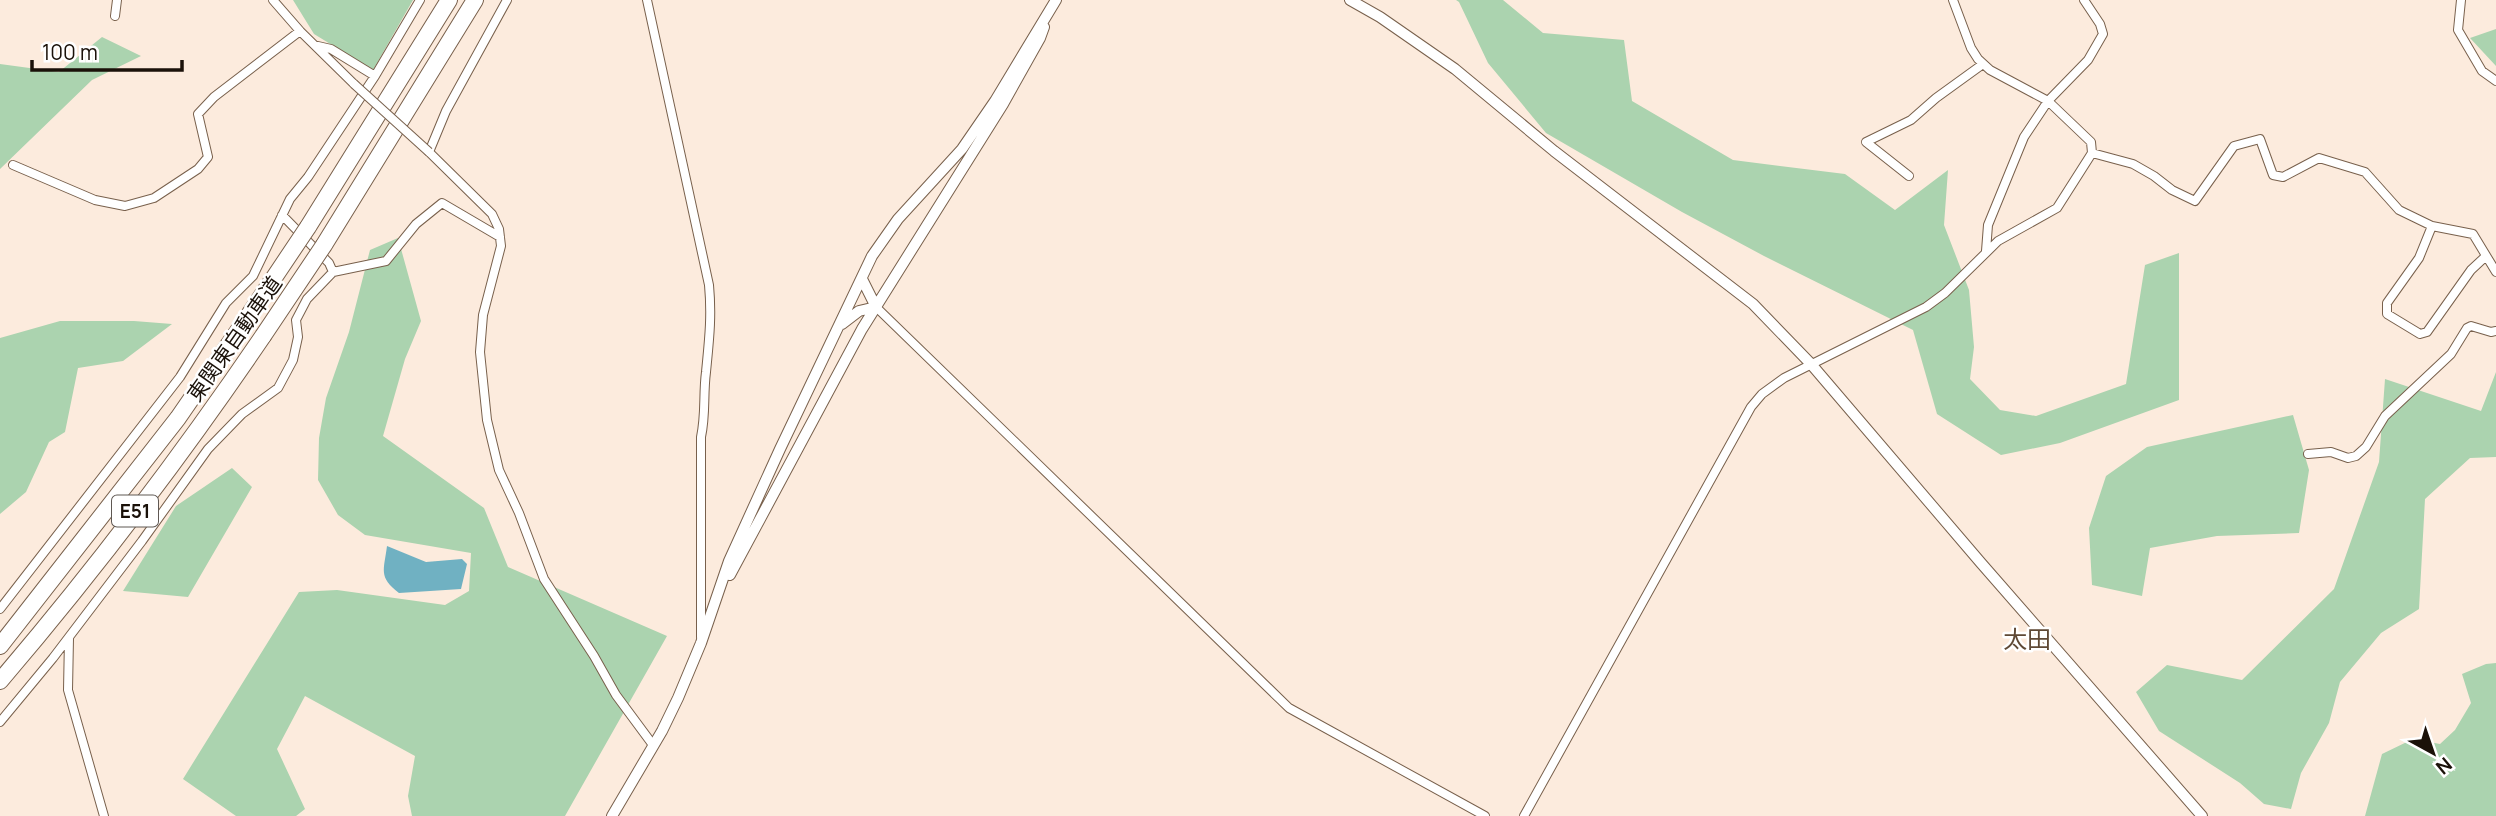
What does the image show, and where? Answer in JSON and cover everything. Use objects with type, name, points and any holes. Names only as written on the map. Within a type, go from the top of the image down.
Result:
[{"type":"highway","name":"東関東自動車道","points":[[0,646],[178,418],[308,227],[449,0]]},
{"type":"highway","name":"東関東自動車道","points":[[0,681],[111,543],[263,336],[324,245],[475,0]]},
{"type":"street","points":[[115,16],[117,0]]},
{"type":"street","points":[[273,0],[354,84],[492,214],[501,246],[483,315],[480,352],[487,420],[499,470],[544,579],[594,656],[615,695],[653,745]]},
{"type":"street","points":[[0,609],[180,377],[226,303],[253,276],[290,200],[375,76],[420,0]]},
{"type":"street","points":[[429,152],[446,111],[508,0]]},
{"type":"street","points":[[647,0],[709,285],[712,314],[705,374],[706,414],[701,437],[701,643]]},
{"type":"street","points":[[612,816],[678,698],[701,643],[729,561],[872,256],[898,219],[962,149],[995,101],[1056,0]]},
{"type":"street","points":[[1350,0],[1380,17],[1455,69],[1554,151],[1754,304],[1811,364],[2202,816]]},
{"type":"street","points":[[1524,816],[1742,421],[1762,394],[1784,377],[1926,307],[1945,293],[1998,241],[2057,208],[2092,153],[2091,142],[2048,101],[1983,64],[1971,48],[1953,0]]},
{"type":"street","points":[[1986,251],[1988,225],[2024,137],[2048,101],[2088,60],[2103,34],[2100,24],[2084,0]]},
{"type":"street","points":[[2461,0],[2458,30],[2482,72],[2496,81]]},
{"type":"street","points":[[713,606],[876,307],[1003,104],[1040,38],[1048,15]]},
{"type":"street","points":[[13,165],[95,200],[125,206],[154,198],[198,169],[208,157],[198,114],[214,97],[300,31]]},
{"type":"street","points":[[315,45],[331,49],[375,76]]},
{"type":"street","points":[[1909,176],[1866,142],[1911,120],[1983,64]]},
{"type":"street","points":[[2092,153],[2133,164],[2172,190],[2196,201],[2234,146],[2260,139],[2273,175],[2283,177],[2319,158],[2365,172],[2399,210],[2432,226],[2473,233],[2496,272]]},
{"type":"street","points":[[0,722],[69,638],[208,449],[242,414],[278,388],[293,360],[298,337],[298,312],[332,272],[386,261],[416,224],[442,203],[500,237]]},
{"type":"street","points":[[282,215],[329,263],[332,272]]},
{"type":"street","points":[[2432,226],[2419,258],[2387,303],[2388,314],[2420,334],[2427,332],[2471,270],[2486,256]]},
{"type":"street","points":[[862,279],[876,307],[1289,708],[1485,816]]},
{"type":"street","points":[[839,327],[859,312],[876,307]]},
{"type":"street","points":[[2308,454],[2331,452],[2348,458],[2356,456],[2366,447],[2385,416],[2451,354],[2467,328],[2471,326],[2496,331]]},
{"type":"street","points":[[69,638],[68,690],[104,816]]},
{"type":"green space","points":[[293,0],[413,0],[373,70],[314,34]]},
{"type":"green space","points":[[1456,0],[1503,0],[1543,33],[1624,40],[1632,101],[1733,160],[1845,174],[1895,210],[1948,170],[1944,225],[1969,290],[1974,347],[1970,379],[2000,410],[2036,416],[2126,384],[2145,265],[2179,253],[2179,400],[2060,443],[2001,455],[1937,414],[1913,330],[1682,212],[1546,133],[1488,63]]},
{"type":"green space","points":[[2496,29],[2496,66],[2470,38]]},
{"type":"green space","points":[[102,37],[141,56],[92,80],[0,169],[0,64],[59,72]]},
{"type":"green space","points":[[398,238],[421,321],[405,359],[383,436],[484,508],[508,567],[667,636],[565,816],[412,816],[408,796],[415,756],[305,696],[277,749],[305,809],[296,816],[236,816],[183,779],[299,592],[337,590],[445,605],[469,591],[471,553],[365,535],[338,515],[318,480],[319,438],[326,398],[349,332],[370,250]]},
{"type":"green space","points":[[60,321],[172,324],[123,361],[78,368],[65,432],[49,442],[26,492],[0,514],[0,338]]},
{"type":"green space","points":[[2496,372],[2496,457],[2470,458],[2425,499],[2419,609],[2381,633],[2340,682],[2329,723],[2301,773],[2291,809],[2264,804],[2240,783],[2159,731],[2136,692],[2167,665],[2242,680],[2334,589],[2379,462],[2385,379],[2481,411]]},
{"type":"green space","points":[[2293,415],[2309,470],[2299,533],[2217,536],[2150,548],[2142,596],[2092,585],[2089,528],[2106,476],[2147,447]]},
{"type":"green space","points":[[232,468],[252,487],[188,597],[123,591],[176,506]]},
{"type":"green space","points":[[2496,663],[2496,816],[2365,816],[2382,754],[2413,739],[2440,744],[2455,730],[2471,703],[2462,674],[2486,664]]},
{"type":"water","points":[[387,546],[426,562],[462,559],[467,564],[461,589],[399,593],[385,577]]},
{"type":"district","name":"太田","points":[[2027,640]]}]
